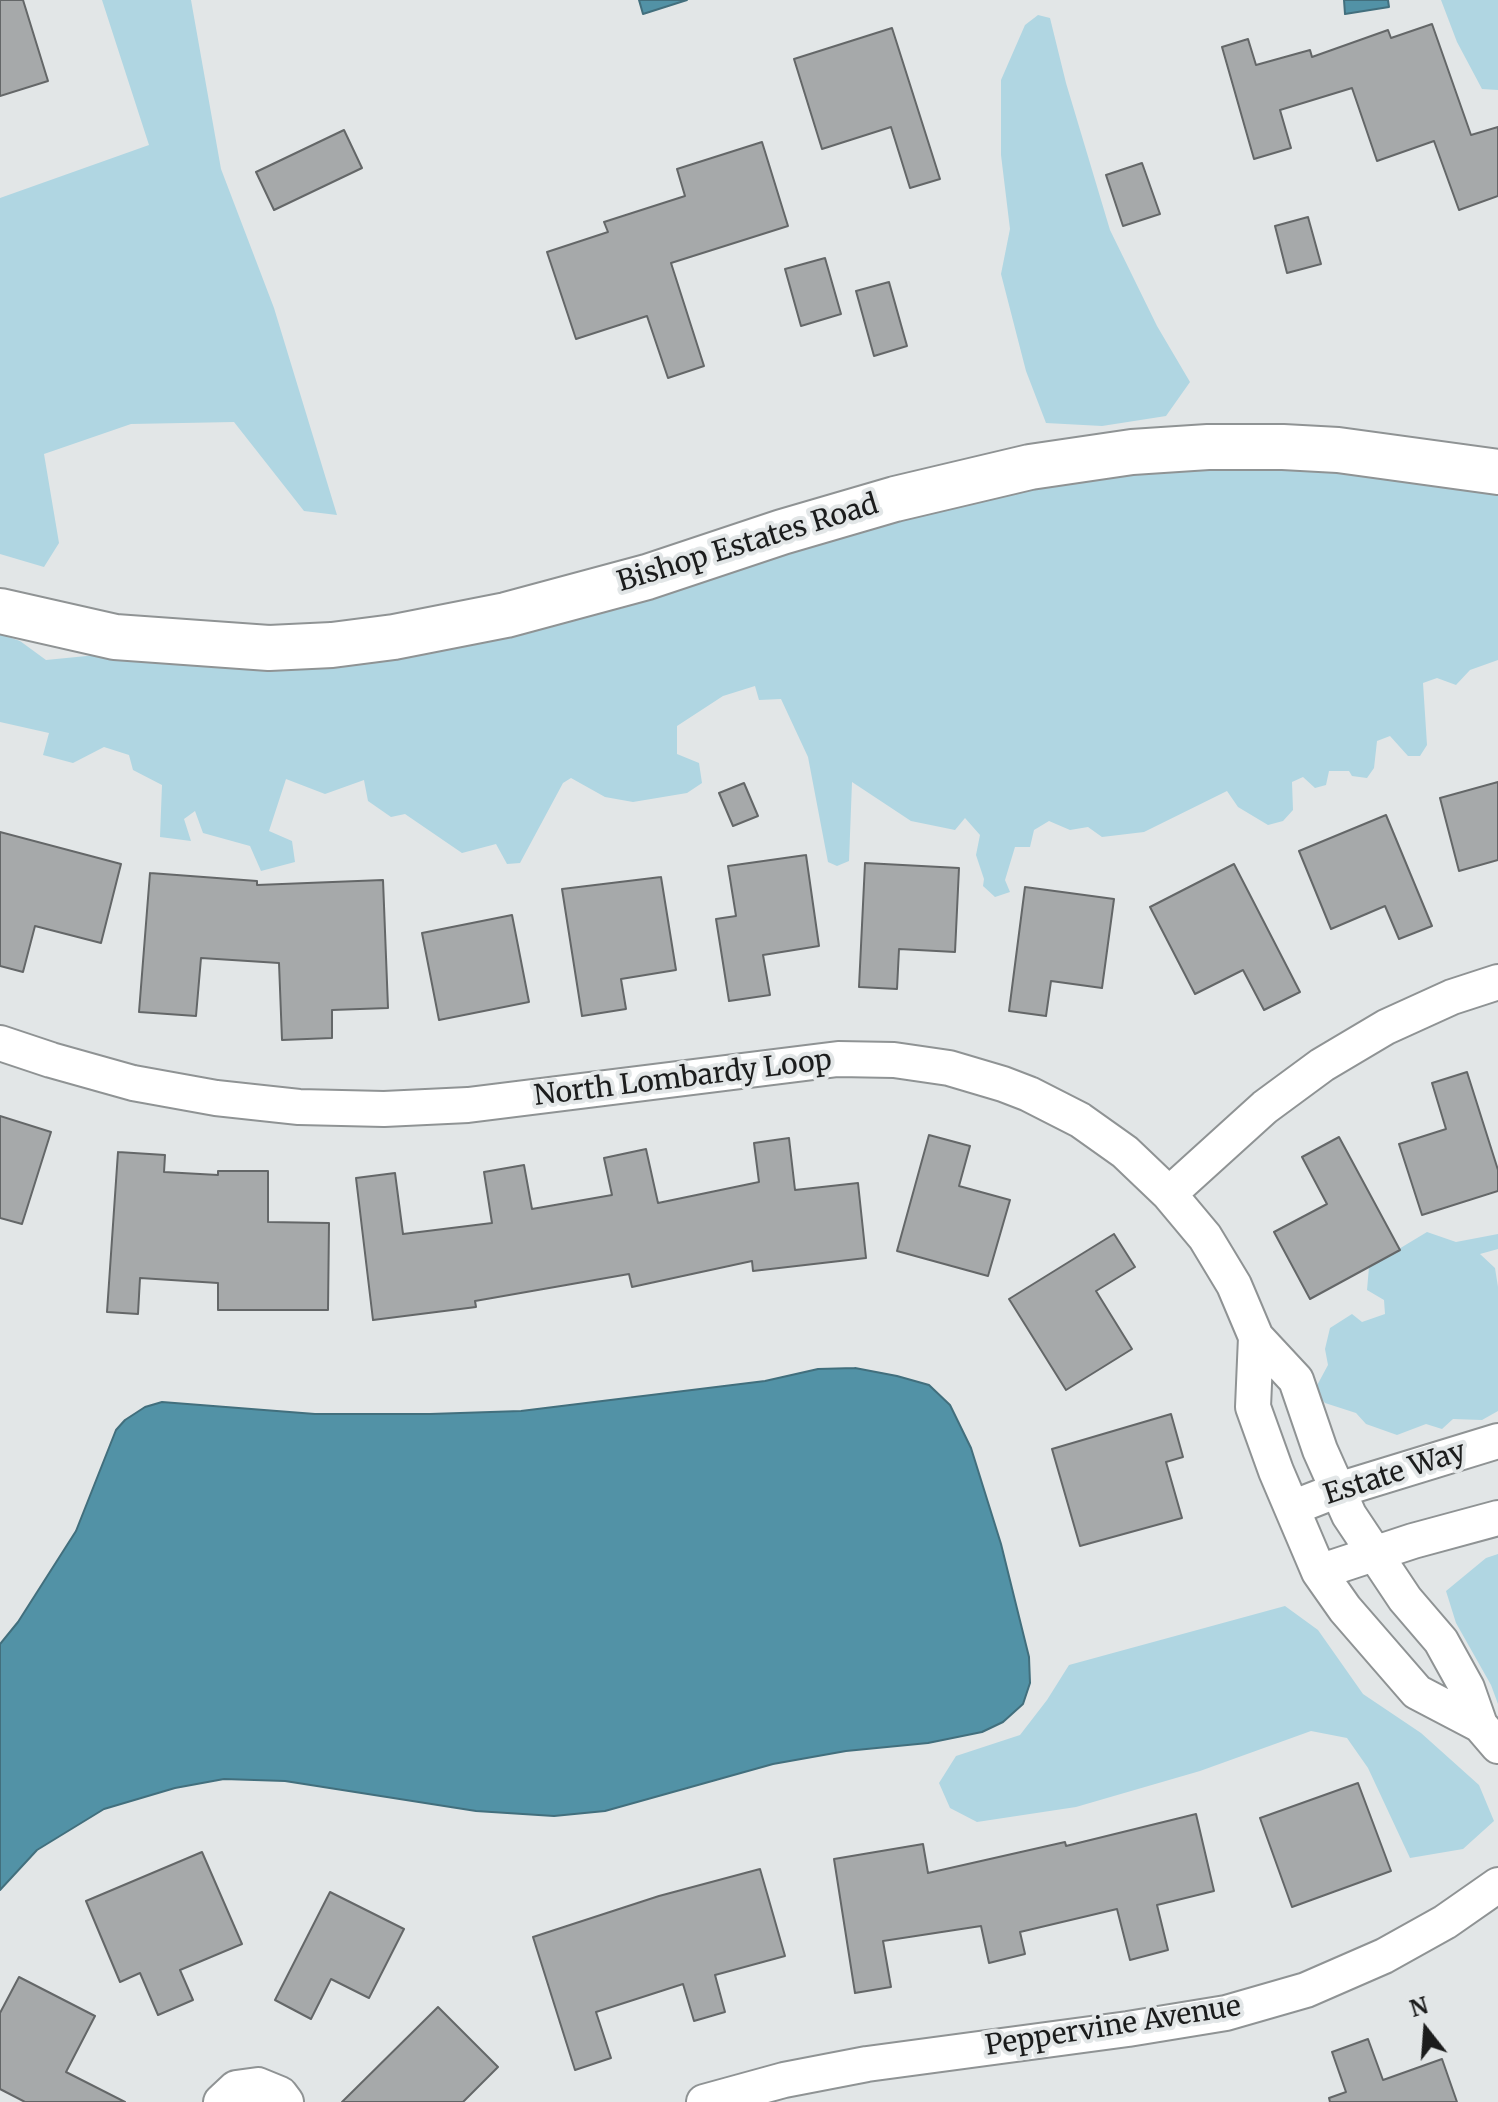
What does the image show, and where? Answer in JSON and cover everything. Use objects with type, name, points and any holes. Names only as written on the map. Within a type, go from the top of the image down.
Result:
[{"type":"street","name":"Bishop Estates Road","points":[[0,611],[115,637],[269,648],[332,645],[394,637],[506,615],[647,577],[782,532],[895,499],[1044,465],[1162,450],[1283,447],[1338,450],[1498,472]]},
{"type":"street","points":[[1169,1194],[1265,1107],[1322,1065],[1386,1027],[1452,997],[1498,982]]},
{"type":"street","name":"North Lombardy Loop","points":[[0,1043],[133,1083],[299,1107],[370,1109],[468,1105],[838,1059],[894,1060],[949,1068],[1029,1094],[1080,1120],[1125,1152],[1169,1194],[1205,1237],[1256,1337],[1296,1380],[1320,1450],[1343,1503],[1405,1599],[1441,1641],[1489,1736]]},
{"type":"street","name":"North Lombardy Loop","points":[[1256,1337],[1253,1407],[1319,1572],[1345,1609],[1417,1692],[1489,1736]]},
{"type":"street","name":"Estate Way","points":[[1297,1522],[1498,1441]]},
{"type":"street","points":[[1319,1572],[1498,1518]]},
{"type":"street","name":"Peppervine Avenue","points":[[704,2102],[784,2080],[867,2064],[1226,2013],[1306,1990],[1384,1956],[1445,1922],[1498,1885]]},
{"type":"street","points":[[221,2102],[236,2088],[258,2085],[280,2094],[286,2102]]},
{"type":"shaded area","points":[[102,0],[191,0],[221,169],[274,308],[337,515],[304,511],[234,422],[131,424],[44,454],[59,543],[44,567],[0,554],[0,198],[149,145]]},
{"type":"shaded area","points":[[639,0],[687,0],[643,14]]},
{"type":"shaded area","points":[[1344,0],[1388,0],[1389,7],[1345,14]]},
{"type":"shaded area","points":[[1441,0],[1498,0],[1498,90],[1482,89],[1457,42]]},
{"type":"shaded area","points":[[1038,15],[1050,18],[1110,230],[1157,326],[1190,382],[1166,416],[1102,426],[1046,423],[1026,371],[1001,274],[1010,229],[1001,155],[1001,80],[1025,25]]},
{"type":"shaded area","points":[[1248,465],[1383,472],[1498,488],[1498,660],[1470,670],[1456,685],[1437,678],[1423,683],[1427,745],[1420,756],[1408,756],[1390,736],[1377,741],[1374,768],[1367,778],[1352,776],[1349,771],[1329,771],[1326,785],[1315,788],[1303,777],[1292,782],[1293,810],[1283,821],[1268,825],[1238,807],[1227,791],[1144,832],[1102,837],[1088,827],[1070,830],[1049,821],[1034,830],[1030,847],[1015,847],[1005,880],[1010,892],[995,897],[983,886],[984,879],[976,855],[980,835],[965,818],[955,830],[911,821],[852,782],[849,861],[837,866],[828,862],[808,757],[781,699],[759,700],[755,686],[723,696],[677,726],[677,754],[699,763],[702,783],[687,793],[633,802],[605,797],[571,778],[563,783],[520,863],[507,864],[496,844],[462,853],[405,814],[391,817],[368,801],[364,780],[325,794],[286,779],[269,831],[292,841],[295,862],[261,871],[250,846],[203,833],[195,811],[184,819],[191,841],[160,837],[162,785],[133,770],[129,755],[104,747],[73,763],[43,755],[49,733],[0,722],[0,634],[20,641],[46,660],[107,654],[277,671],[396,657],[891,516],[1066,477]]},
{"type":"shaded area","points":[[1427,1232],[1456,1242],[1498,1234],[1498,1249],[1480,1254],[1495,1268],[1498,1287],[1498,1411],[1482,1420],[1453,1419],[1442,1429],[1426,1424],[1397,1435],[1366,1424],[1356,1413],[1325,1403],[1314,1391],[1328,1365],[1325,1349],[1330,1328],[1352,1314],[1362,1322],[1385,1314],[1384,1300],[1367,1290],[1369,1267]]},
{"type":"shaded area","points":[[855,1368],[929,1385],[950,1405],[971,1448],[1001,1544],[1029,1657],[1030,1683],[1023,1704],[1003,1722],[982,1732],[928,1743],[846,1751],[773,1764],[605,1811],[554,1816],[476,1811],[285,1781],[224,1779],[175,1788],[104,1809],[37,1850],[0,1890],[0,1644],[18,1622],[76,1531],[116,1430],[145,1407],[162,1402],[315,1414],[521,1411],[765,1381],[818,1369]]},
{"type":"shaded area","points":[[1498,1554],[1498,1704],[1491,1685],[1456,1623],[1446,1591],[1486,1558]]},
{"type":"shaded area","points":[[1285,1606],[1318,1630],[1363,1694],[1421,1733],[1479,1785],[1494,1821],[1463,1849],[1410,1858],[1368,1768],[1347,1738],[1311,1731],[1200,1771],[1076,1807],[977,1822],[950,1808],[939,1783],[956,1756],[1020,1735],[1069,1665]]},
{"type":"building","points":[[0,0],[23,0],[48,81],[0,96]]},
{"type":"building","points":[[1432,24],[1471,135],[1498,127],[1498,196],[1459,210],[1434,141],[1377,161],[1352,88],[1280,110],[1291,148],[1254,159],[1222,47],[1248,39],[1256,65],[1310,50],[1312,57],[1388,30],[1391,38]]},
{"type":"building","points":[[892,28],[940,179],[910,188],[891,127],[822,149],[794,59]]},
{"type":"building","points":[[344,130],[362,168],[274,210],[256,172]]},
{"type":"building","points":[[762,142],[788,226],[671,263],[704,366],[668,378],[647,316],[576,339],[547,252],[608,232],[604,222],[685,196],[677,169]]},
{"type":"building","points":[[1142,163],[1160,214],[1123,226],[1106,175]]},
{"type":"building","points":[[1308,217],[1321,264],[1287,273],[1275,226]]},
{"type":"building","points":[[825,258],[841,314],[801,326],[785,269]]},
{"type":"building","points":[[889,282],[907,346],[874,356],[856,291]]},
{"type":"building","points":[[1498,782],[1498,860],[1459,871],[1440,798]]},
{"type":"building","points":[[744,783],[758,816],[733,826],[719,793]]},
{"type":"building","points":[[1386,815],[1432,926],[1399,939],[1385,906],[1331,929],[1299,851]]},
{"type":"building","points":[[0,832],[121,864],[101,943],[35,926],[23,972],[0,966]]},
{"type":"building","points":[[806,855],[819,946],[763,955],[770,995],[729,1001],[716,919],[736,916],[728,866]]},
{"type":"building","points":[[865,863],[959,868],[955,952],[899,949],[897,989],[859,987]]},
{"type":"building","points":[[1234,864],[1300,992],[1264,1010],[1243,970],[1195,994],[1150,907]]},
{"type":"building","points":[[150,873],[257,881],[257,885],[383,880],[388,1008],[332,1010],[332,1038],[282,1040],[279,963],[201,958],[196,1016],[139,1012]]},
{"type":"building","points":[[661,877],[676,970],[621,979],[626,1009],[582,1016],[562,889]]},
{"type":"building","points":[[1025,887],[1114,899],[1102,988],[1051,981],[1046,1016],[1009,1011]]},
{"type":"building","points":[[512,915],[529,1002],[439,1020],[422,933]]},
{"type":"building","points":[[1467,1072],[1498,1170],[1498,1191],[1422,1215],[1399,1144],[1446,1129],[1432,1083]]},
{"type":"building","points":[[0,1116],[51,1132],[22,1224],[0,1218]]},
{"type":"building","points":[[929,1135],[970,1146],[959,1186],[1010,1200],[988,1276],[897,1251]]},
{"type":"building","points":[[1339,1137],[1400,1250],[1310,1299],[1274,1232],[1327,1204],[1302,1157]]},
{"type":"building","points":[[789,1138],[795,1190],[858,1183],[866,1258],[753,1271],[752,1261],[632,1287],[629,1274],[475,1301],[476,1307],[373,1320],[356,1178],[395,1173],[403,1234],[492,1223],[484,1172],[524,1165],[532,1209],[612,1195],[604,1158],[646,1149],[658,1203],[759,1182],[754,1143]]},
{"type":"building","points":[[118,1152],[165,1155],[164,1172],[218,1175],[218,1171],[268,1171],[268,1222],[329,1223],[328,1310],[218,1310],[218,1283],[140,1278],[138,1314],[107,1312]]},
{"type":"building","points":[[1114,1234],[1135,1267],[1096,1291],[1132,1349],[1066,1390],[1009,1299]]},
{"type":"building","points":[[1171,1414],[1183,1457],[1166,1462],[1182,1518],[1080,1546],[1052,1449]]},
{"type":"building","points":[[1358,1783],[1391,1871],[1292,1907],[1260,1818]]},
{"type":"building","points":[[1196,1814],[1214,1891],[1157,1905],[1168,1950],[1130,1960],[1117,1909],[1020,1932],[1025,1954],[989,1963],[981,1926],[883,1941],[891,1987],[855,1993],[834,1859],[923,1844],[928,1873],[1065,1842],[1066,1846]]},
{"type":"building","points":[[202,1852],[242,1944],[180,1970],[193,2000],[158,2015],[140,1973],[120,1982],[86,1901]]},
{"type":"building","points":[[760,1869],[785,1956],[715,1975],[725,2012],[694,2021],[683,1984],[596,2012],[611,2058],[575,2070],[533,1937],[659,1896]]},
{"type":"building","points":[[330,1892],[404,1929],[369,1998],[331,1979],[311,2019],[275,2000]]},
{"type":"building","points":[[19,1977],[95,2016],[66,2072],[125,2102],[25,2102],[0,2089],[0,2013]]},
{"type":"building","points":[[438,2007],[498,2067],[463,2102],[342,2102]]},
{"type":"building","points":[[1368,2039],[1383,2080],[1442,2059],[1457,2102],[1330,2102],[1329,2098],[1346,2092],[1332,2052]]}]
